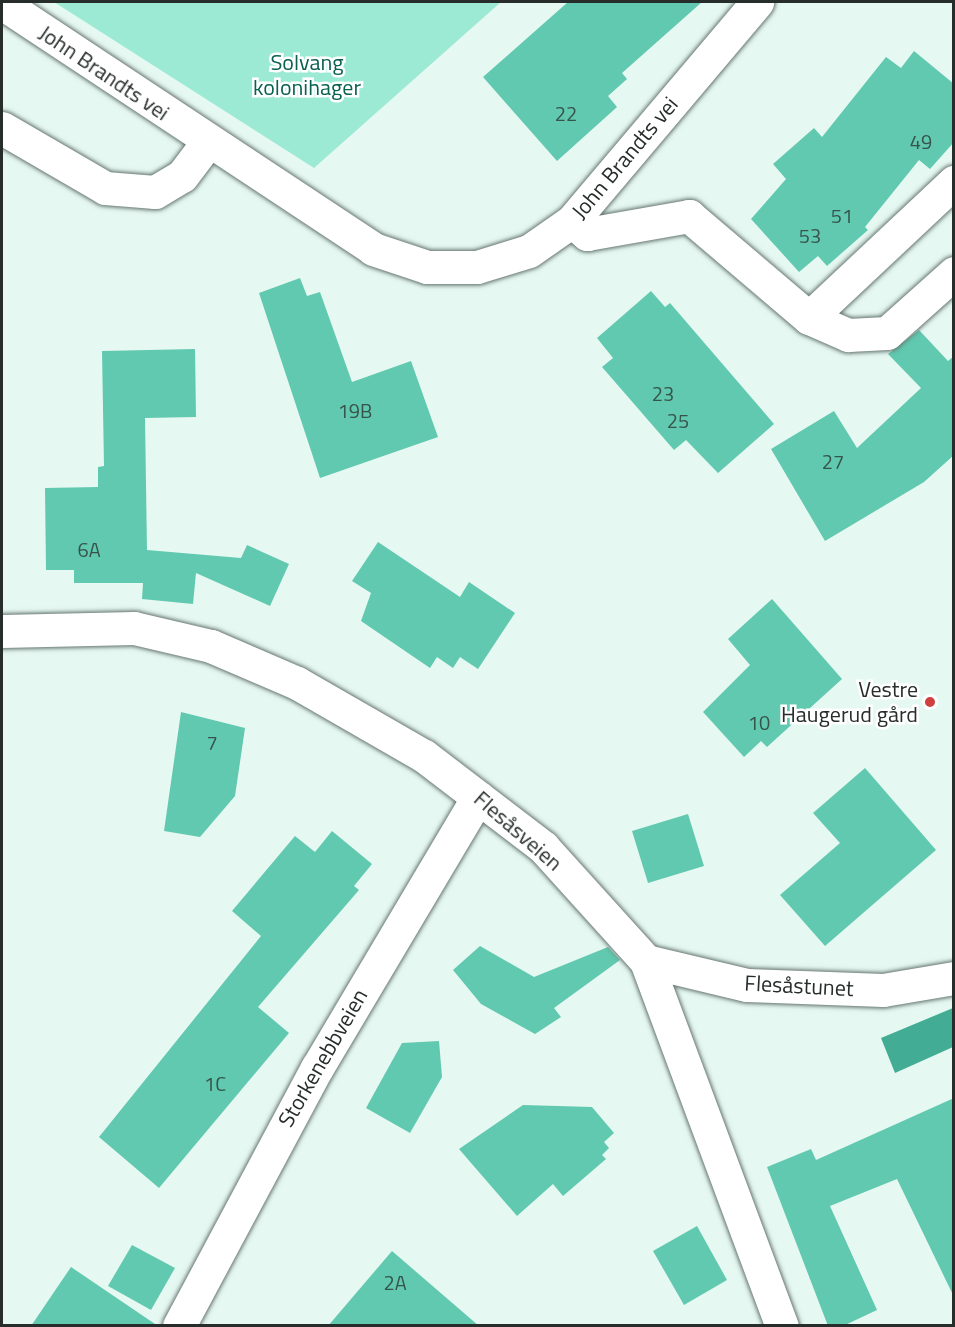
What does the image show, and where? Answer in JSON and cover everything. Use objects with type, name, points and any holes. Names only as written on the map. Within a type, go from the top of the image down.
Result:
[{"type":"street","name":"John Brandts vei","points":[[2,3],[207,143],[373,249],[427,267],[477,267],[529,251],[572,221],[757,2]]},
{"type":"street","points":[[2,128],[105,188],[155,192],[182,176],[207,143]]},
{"type":"street","points":[[809,318],[954,182]]},
{"type":"street","points":[[572,221],[587,234],[689,216],[809,318],[848,335],[887,333],[954,273]]},
{"type":"street","name":"Flesåsveien","points":[[2,631],[134,628],[211,646],[297,683],[424,756],[543,847],[646,961],[782,1326]]},
{"type":"street","name":"Storkenebbveien","points":[[179,1326],[317,1068],[478,796]]},
{"type":"street","name":"Flesåstunet","points":[[646,961],[747,985],[883,990],[954,978]]},
{"type":"green space","name":"Solvang kolonihager","points":[[54,2],[501,2],[314,168]]},
{"type":"shaded area","points":[[953,1008],[953,1047],[895,1073],[881,1038]]},
{"type":"building","points":[[568,2],[702,2],[622,73],[627,79],[608,96],[617,107],[557,161],[483,77]]},
{"type":"building","points":[[914,51],[954,84],[954,142],[930,169],[919,160],[865,227],[868,230],[827,266],[818,256],[799,272],[751,219],[786,179],[773,164],[814,128],[822,137],[886,57],[901,68]]},
{"type":"building","points":[[300,278],[307,296],[320,292],[352,382],[411,361],[438,437],[320,478],[259,293]]},
{"type":"building","points":[[651,291],[665,307],[670,303],[774,424],[718,473],[686,440],[674,450],[602,367],[613,358],[597,338]]},
{"type":"building","points":[[919,330],[948,361],[954,356],[954,455],[924,482],[825,541],[771,449],[834,411],[857,448],[921,388],[888,354]]},
{"type":"building","points":[[195,349],[196,417],[145,418],[147,550],[241,558],[247,545],[289,564],[270,606],[196,573],[193,604],[142,599],[143,583],[74,583],[74,570],[46,570],[45,488],[98,487],[98,467],[104,466],[102,351]]},
{"type":"building","points":[[378,542],[460,597],[469,582],[515,613],[478,669],[460,657],[453,668],[437,657],[430,668],[361,621],[371,593],[352,581]]},
{"type":"building","points":[[772,599],[842,679],[767,747],[761,741],[744,757],[703,712],[750,665],[728,639]]},
{"type":"building","points":[[181,712],[245,728],[235,796],[200,837],[164,831]]},
{"type":"building","points":[[865,768],[936,850],[825,946],[780,895],[840,843],[813,813]]},
{"type":"building","points":[[688,814],[704,866],[648,883],[632,831]]},
{"type":"building","points":[[332,831],[372,864],[354,886],[359,890],[258,1007],[289,1033],[159,1188],[99,1137],[261,936],[232,911],[295,836],[315,852]]},
{"type":"building","points":[[480,946],[534,977],[608,947],[620,960],[554,1008],[561,1017],[535,1034],[481,1004],[453,970]]},
{"type":"building","points":[[439,1041],[442,1077],[410,1133],[366,1108],[402,1043]]},
{"type":"building","points":[[954,1098],[954,1297],[897,1179],[830,1206],[877,1310],[843,1326],[828,1326],[767,1167],[811,1149],[816,1160]]},
{"type":"building","points":[[523,1105],[592,1107],[614,1133],[604,1142],[609,1148],[602,1155],[606,1159],[563,1196],[553,1184],[517,1216],[459,1149]]},
{"type":"building","points":[[697,1226],[727,1280],[684,1305],[653,1251]]},
{"type":"building","points":[[132,1245],[175,1268],[151,1310],[108,1286]]},
{"type":"building","points":[[392,1251],[479,1326],[328,1326]]},
{"type":"building","points":[[71,1267],[158,1326],[31,1326]]},
{"type":"place","name":"Vestre Haugerud gård","points":[[930,702]]}]
